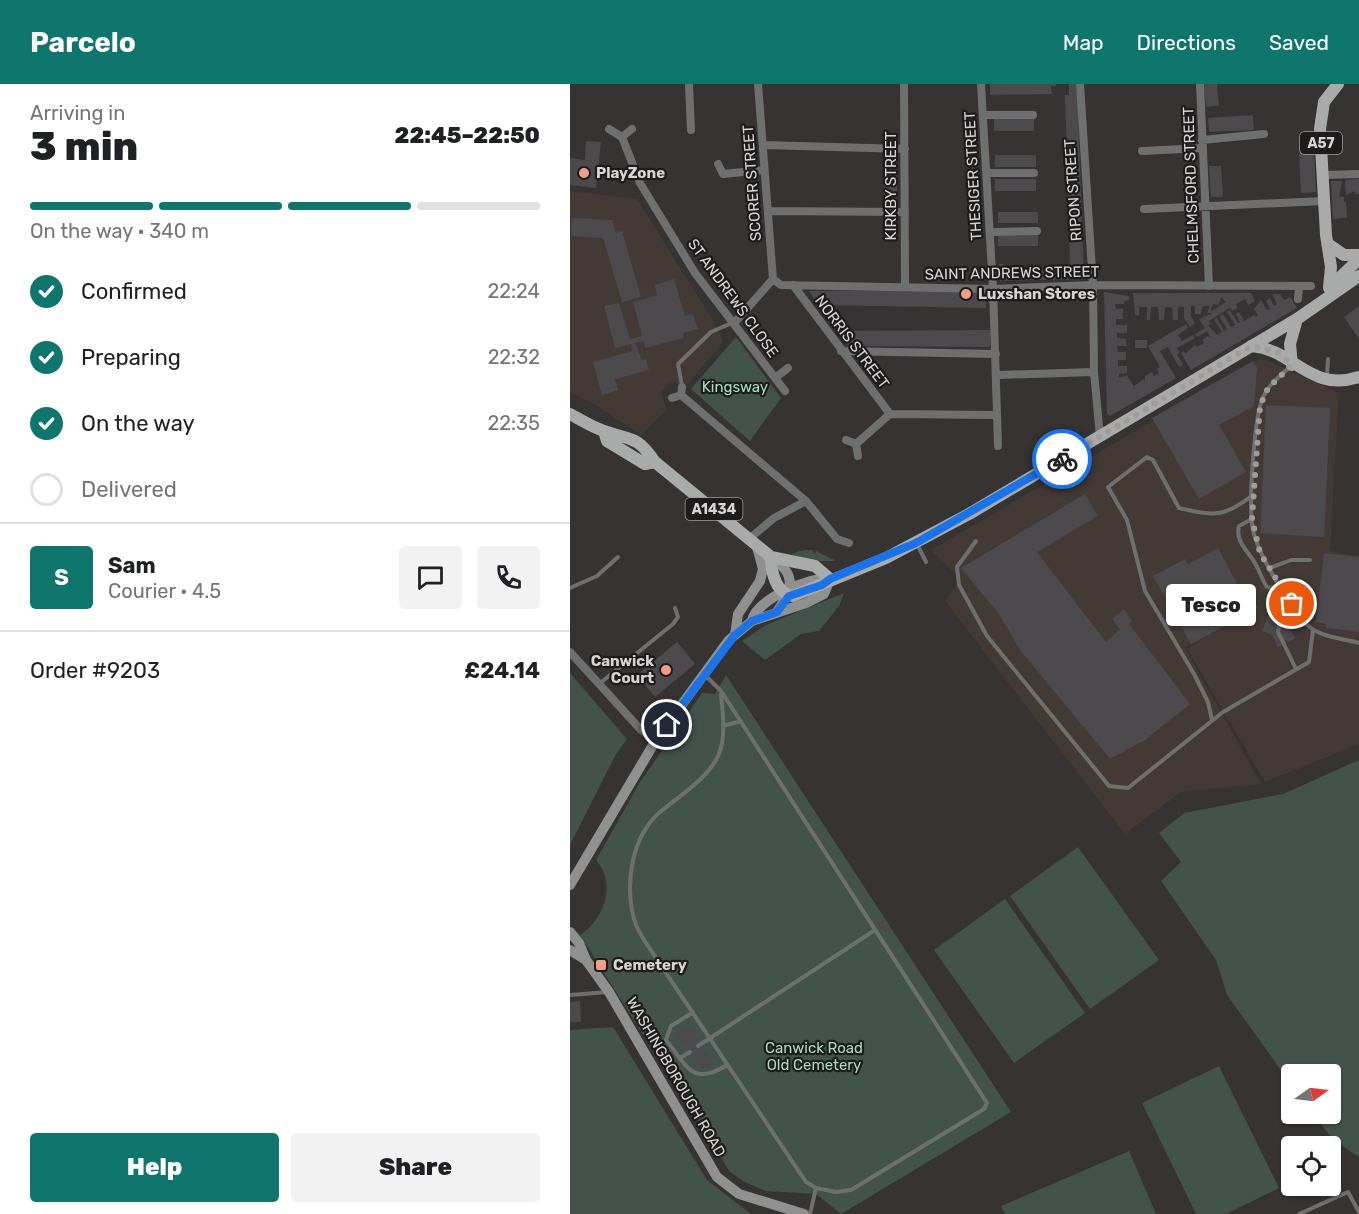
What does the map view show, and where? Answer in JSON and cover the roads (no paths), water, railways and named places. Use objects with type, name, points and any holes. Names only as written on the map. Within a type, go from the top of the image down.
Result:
[{"type":"main road","name":"A57","points":[[1329,287],[1331,267],[1324,201],[1321,113],[1324,102],[1336,86]]},
{"type":"main road","points":[[1328,244],[1344,255],[1359,257]]},
{"type":"main road","points":[[1318,304],[1329,287],[1359,257]]},
{"type":"main road","points":[[752,621],[753,615],[759,608],[787,592],[822,585],[830,579],[916,543],[1100,437],[1297,319],[1338,293],[1359,276]]},
{"type":"main road","points":[[1292,365],[1290,344],[1297,319]]},
{"type":"main road","points":[[1251,346],[1277,352],[1292,365],[1326,380],[1359,377]]},
{"type":"main road","name":"A1434","points":[[570,414],[604,431],[627,435],[646,449],[655,462],[771,557],[815,566],[830,579]]},
{"type":"main road","points":[[735,635],[738,614],[760,581],[763,569],[753,543]]},
{"type":"main road","points":[[771,557],[771,572],[787,592]]},
{"type":"main road","points":[[570,885],[656,740],[735,635],[752,621],[824,594],[830,579]]},
{"type":"main road","points":[[777,612],[787,592]]},
{"type":"main road","points":[[570,932],[579,943],[585,960]]},
{"type":"main road","name":"WASHINGBOROUGH ROAD","points":[[570,950],[585,960],[609,992],[717,1177],[740,1194],[804,1214]]},
{"type":"street","points":[[689,84],[691,130]]},
{"type":"street","name":"SCORER STREET","points":[[758,84],[773,279]]},
{"type":"street","name":"KIRKBY STREET","points":[[904,84],[905,287]]},
{"type":"street","name":"THESIGER STREET","points":[[981,84],[993,289],[998,446]]},
{"type":"street","name":"RIPON STREET","points":[[1080,84],[1092,285],[1094,372],[1100,437]]},
{"type":"street","name":"CHELMSFORD STREET","points":[[1200,84],[1209,285]]},
{"type":"street","points":[[983,115],[1032,115]]},
{"type":"street","points":[[609,129],[622,137],[632,129]]},
{"type":"street","points":[[1142,151],[1264,134]]},
{"type":"street","name":"ST ANDREWS CLOSE","points":[[622,137],[640,183],[695,273],[735,322],[785,391]]},
{"type":"street","points":[[763,145],[904,148]]},
{"type":"street","points":[[718,164],[723,174],[764,170]]},
{"type":"street","points":[[987,173],[1034,173]]},
{"type":"street","points":[[1323,175],[1359,174]]},
{"type":"street","points":[[1144,209],[1324,201]]},
{"type":"street","points":[[768,211],[905,212]]},
{"type":"street","points":[[990,232],[1037,231]]},
{"type":"street","points":[[735,322],[773,279]]},
{"type":"street","name":"SAINT ANDREWS STREET","points":[[773,279],[781,285],[993,289],[1092,285],[1311,286]]},
{"type":"street","name":"NORRIS STREET","points":[[793,285],[890,414]]},
{"type":"street","points":[[1298,299],[1299,286]]},
{"type":"street","points":[[842,351],[996,354]]},
{"type":"street","name":"ST ANDREWS CLOSE","points":[[775,378],[788,368]]},
{"type":"street","points":[[997,375],[1094,372]]},
{"type":"street","points":[[672,398],[682,391],[806,501],[837,539],[849,543]]},
{"type":"street","points":[[856,444],[890,414],[997,415]]},
{"type":"street","points":[[846,440],[856,444]]},
{"type":"street","points":[[856,444],[858,456]]},
{"type":"street","points":[[753,543],[774,518],[806,501]]},
{"type":"street","points":[[570,652],[641,730],[656,740]]},
{"type":"lane","points":[[682,391],[678,364],[711,332],[735,322]]},
{"type":"lane","points":[[1326,380],[1328,360]]},
{"type":"lane","points":[[1292,365],[1274,381],[1262,401],[1257,426],[1252,495],[1252,519],[1256,542],[1279,584],[1313,630],[1359,643]]},
{"type":"lane","points":[[1212,720],[1204,692],[1145,591],[1135,559],[1134,543],[1127,520],[1108,487],[1147,457],[1153,460],[1179,508],[1221,515],[1232,511],[1252,495]]},
{"type":"lane","points":[[1252,519],[1239,526],[1238,533],[1242,547],[1256,564],[1267,587],[1271,588],[1279,584]]},
{"type":"lane","points":[[976,542],[957,567],[959,585],[987,636],[1109,786],[1128,788],[1212,720],[1309,662],[1313,630]]},
{"type":"lane","points":[[916,543],[926,562]]},
{"type":"lane","points":[[570,588],[597,576],[618,557]]},
{"type":"lane","points":[[1270,568],[1291,560],[1310,560]]},
{"type":"lane","points":[[1292,604],[1283,608],[1278,632],[1296,669]]},
{"type":"lane","points":[[599,684],[673,624],[678,617],[675,608]]},
{"type":"lane","points":[[704,674],[721,691],[738,722],[987,1102],[984,1109],[851,1190],[836,1192],[816,1188],[806,1182],[709,1039],[634,921],[630,886],[632,863],[644,834],[658,813],[706,773],[718,756],[723,726],[721,691]]},
{"type":"lane","points":[[723,726],[738,722]]},
{"type":"lane","points":[[698,1046],[875,930]]},
{"type":"lane","points":[[570,995],[609,992]]},
{"type":"lane","points":[[692,1013],[667,1031],[666,1040],[690,1072],[704,1076],[727,1065]]},
{"type":"lane","points":[[680,1058],[690,1052]]},
{"type":"lane","points":[[810,1214],[816,1188]]},
{"type":"lane","points":[[1299,1214],[1348,1192],[1359,1212]]},
{"type":"place","name":"PlayZone","points":[[584,173]]},
{"type":"place","name":"Luxshan Stores","points":[[966,294]]},
{"type":"place","name":"Tesco","points":[[1292,604]]},
{"type":"place","name":"Canwick Court","points":[[666,670]]},
{"type":"place","name":"Cemetery","points":[[601,965]]},
{"type":"park label","name":"Kingsway","points":[[735,387]]},
{"type":"park label","name":"Canwick Road Old Cemetery","points":[[814,1056]]}]
